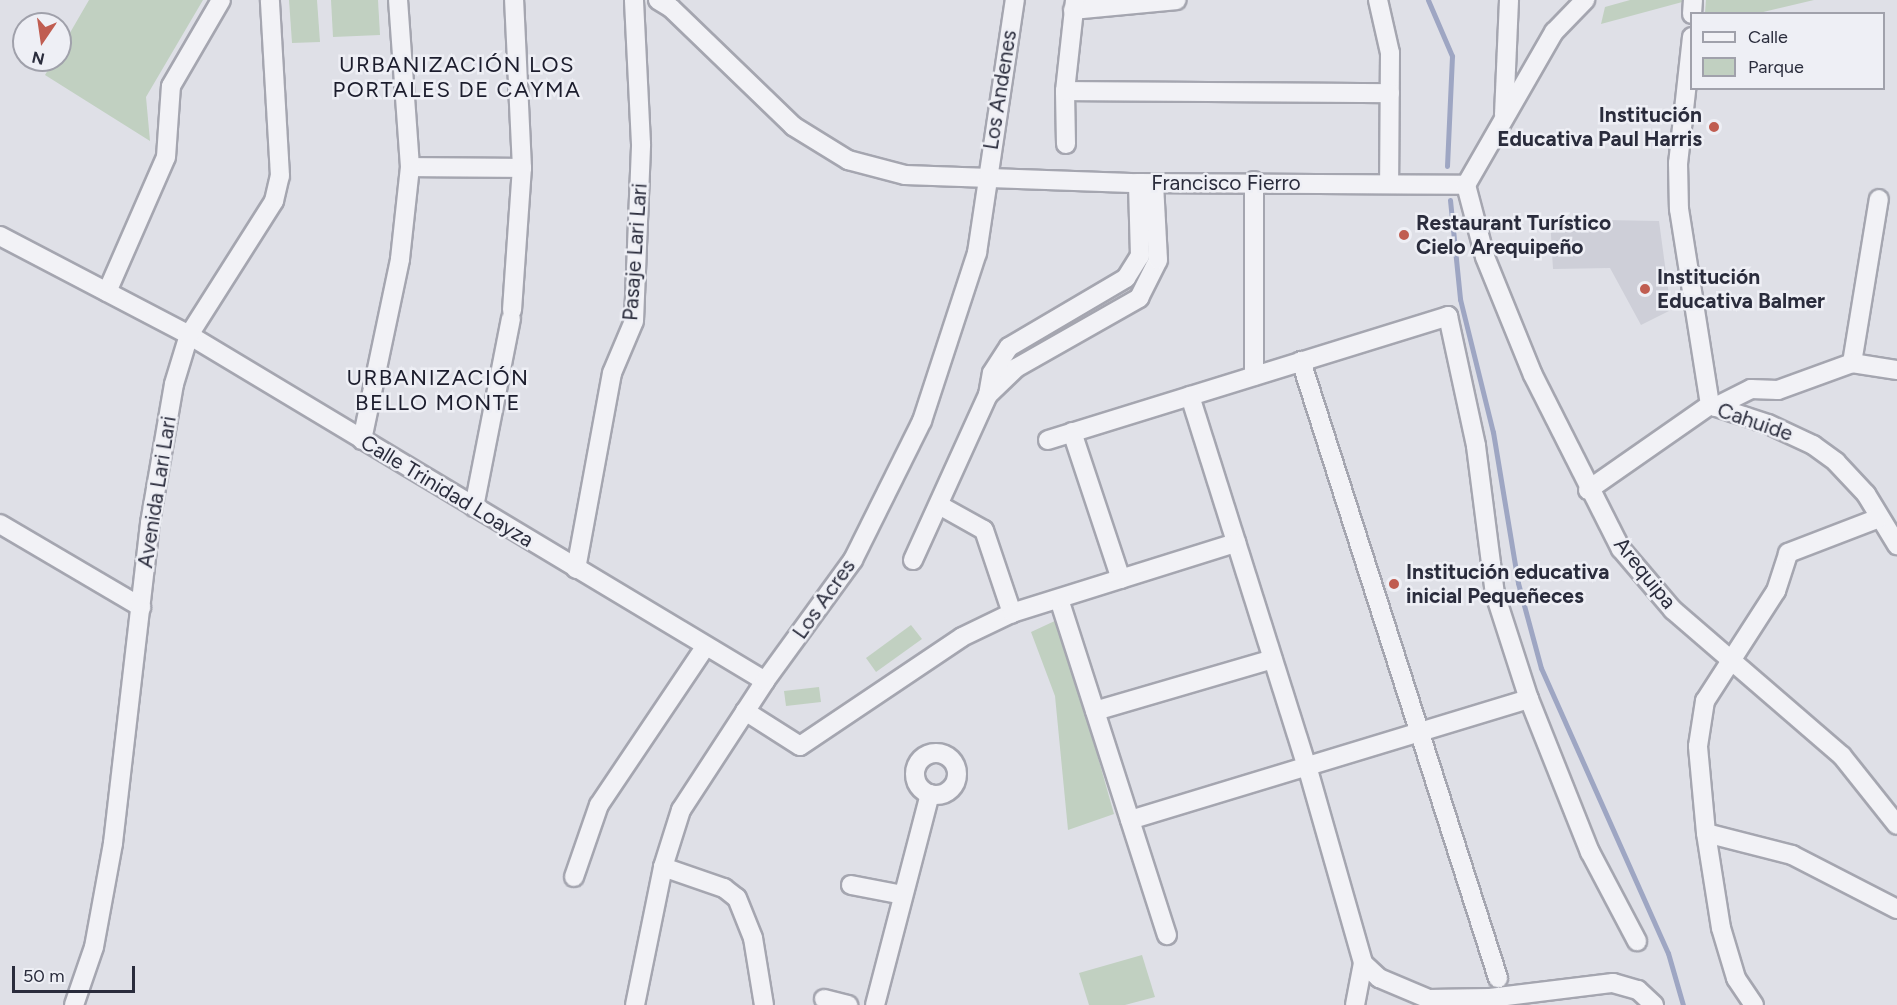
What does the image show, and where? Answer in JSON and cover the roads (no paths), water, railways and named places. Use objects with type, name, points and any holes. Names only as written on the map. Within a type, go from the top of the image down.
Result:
[{"type":"street","points":[[107,292],[166,157],[171,86],[220,0]]},
{"type":"street","name":"Avenida Lari Lari","points":[[74,1005],[94,947],[113,843],[141,607],[174,384],[189,335],[274,201],[280,176],[270,0]]},
{"type":"street","points":[[363,440],[400,259],[410,167],[398,0]]},
{"type":"street","points":[[474,507],[512,315],[522,168],[514,0]]},
{"type":"street","name":"Pasaje Lari Lari","points":[[576,569],[612,374],[634,321],[641,144],[634,0]]},
{"type":"street","name":"Francisco Fierro","points":[[658,0],[671,8],[793,126],[848,160],[905,175],[1146,183],[1254,181],[1467,185]]},
{"type":"street","name":"Los Andenes","points":[[985,179],[1015,0]]},
{"type":"street","points":[[1066,144],[1065,91],[1074,5],[1177,0]]},
{"type":"street","points":[[1378,0],[1390,53],[1389,184]]},
{"type":"street","points":[[1504,117],[1509,0]]},
{"type":"street","points":[[1467,185],[1554,32],[1585,0]]},
{"type":"street","points":[[1690,55],[1678,163],[1679,209],[1712,406],[1751,389],[1778,390],[1852,363],[1897,370]]},
{"type":"street","points":[[1065,91],[1390,93]]},
{"type":"street","points":[[410,167],[522,168]]},
{"type":"street","name":"Los Acres","points":[[635,1005],[663,867],[681,810],[765,681],[853,560],[922,421],[977,253],[985,179]]},
{"type":"street","points":[[1254,181],[1254,376]]},
{"type":"street","points":[[913,560],[988,395],[1016,368],[1139,298],[1158,261],[1146,183]]},
{"type":"street","name":"Arequipa","points":[[1467,185],[1485,257],[1533,375],[1588,490],[1621,549],[1673,609],[1729,661],[1809,724],[1894,815]]},
{"type":"street","points":[[1852,363],[1879,199]]},
{"type":"street","name":"Calle Trinidad Loayza","points":[[0,236],[189,335],[765,681]]},
{"type":"street","points":[[1048,440],[1448,316],[1476,446],[1495,594],[1529,699],[1590,852],[1636,941]]},
{"type":"street","points":[[1301,362],[1498,978]]},
{"type":"street","points":[[1190,396],[1307,766],[1363,963],[1355,1005]]},
{"type":"street","name":"Cahuide","points":[[1588,490],[1712,406],[1768,424],[1814,445],[1852,476],[1897,545]]},
{"type":"street","points":[[1072,432],[1121,579]]},
{"type":"street","points":[[939,505],[984,530],[1012,613]]},
{"type":"street","points":[[1754,1005],[1727,955],[1706,833],[1698,746],[1701,721],[1712,685],[1776,591],[1788,553],[1879,518],[1897,524]]},
{"type":"street","points":[[0,524],[141,607]]},
{"type":"street","points":[[745,711],[800,746],[962,637],[1012,613],[1236,543]]},
{"type":"street","points":[[1059,599],[1167,935]]},
{"type":"street","points":[[574,876],[599,805],[705,647]]},
{"type":"street","points":[[1095,711],[1273,659]]},
{"type":"street","points":[[1130,820],[1529,699]]},
{"type":"street","points":[[874,1005],[930,794]]},
{"type":"street","points":[[1706,833],[1792,855],[1897,909]]},
{"type":"street","points":[[663,867],[724,888],[737,898],[753,938],[764,1005]]},
{"type":"street","points":[[851,885],[903,895]]},
{"type":"street","points":[[1363,963],[1379,978],[1429,999],[1490,998],[1613,983],[1638,990],[1654,1005]]},
{"type":"street","points":[[824,999],[848,1005]]},
{"type":"waterway","points":[[1428,0],[1452,56],[1447,166]]},
{"type":"waterway","points":[[1450,200],[1460,299],[1493,432],[1518,583],[1541,668],[1668,953],[1683,1005]]},
{"type":"place","name":"Institución Educativa Paul Harris","points":[[1714,127]]},
{"type":"place","name":"Restaurant Turístico Cielo Arequipeño","points":[[1404,235]]},
{"type":"place","name":"Institución Educativa Balmer","points":[[1645,289]]},
{"type":"place","name":"Institución educativa inicial Pequeñeces","points":[[1394,584]]},
{"type":"district","name":"URBANIZACIÓN LOS PORTALES DE CAYMA","points":[[457,76]]},
{"type":"district","name":"URBANIZACIÓN BELLO MONTE","points":[[438,390]]}]
